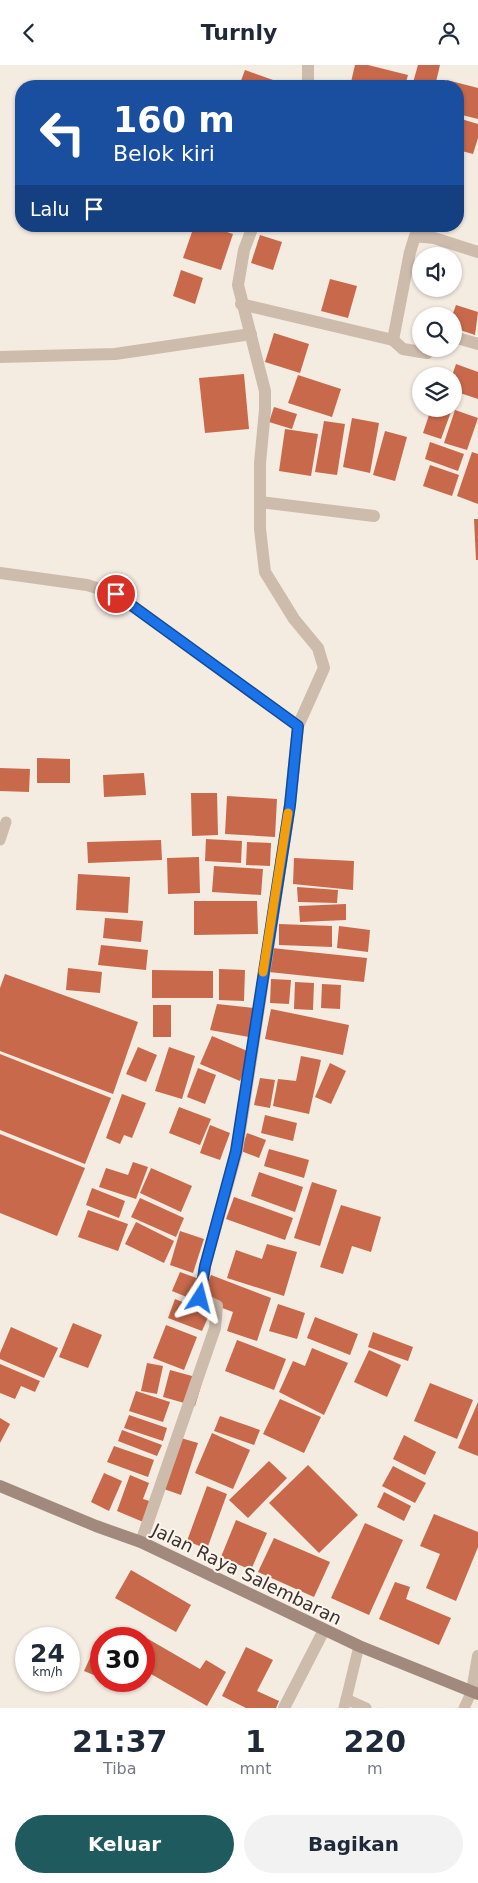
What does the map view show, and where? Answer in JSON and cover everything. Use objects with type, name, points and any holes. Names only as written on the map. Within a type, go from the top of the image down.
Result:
[{"type":"main road","name":"Jalan Raya Salembaran","points":[[0,1486],[96,1526],[141,1542],[358,1646],[475,1692]]},
{"type":"street","points":[[308,65],[308,80]]},
{"type":"street","points":[[141,1542],[215,1328],[217,1306],[200,1298],[205,1266],[236,1151],[290,805],[298,726],[324,668],[318,648],[294,619],[265,572],[260,529],[264,391],[251,334],[241,304],[238,285],[244,250],[250,232]]},
{"type":"street","points":[[394,340],[410,252],[416,236],[434,238],[478,252]]},
{"type":"street","points":[[241,304],[394,340],[403,349],[412,350]]},
{"type":"street","points":[[0,357],[116,354],[251,334]]},
{"type":"street","points":[[462,339],[478,344]]},
{"type":"street","points":[[260,502],[374,516]]},
{"type":"street","points":[[0,573],[87,585],[116,594],[298,726]]},
{"type":"street","points":[[284,1708],[324,1630]]},
{"type":"street","points":[[475,1692],[478,1656]]},
{"type":"lane","points":[[0,840],[6,822]]},
{"type":"lane","points":[[358,1646],[345,1704],[366,1708]]},
{"type":"lane","points":[[464,1708],[475,1692]]},
{"type":"building","points":[[355,65],[368,65],[408,75],[407,80],[351,80]]},
{"type":"building","points":[[418,65],[440,65],[436,80],[414,80]]},
{"type":"building","points":[[245,70],[273,80],[241,80]]},
{"type":"building","points":[[464,84],[478,88],[478,119],[464,116]]},
{"type":"building","points":[[464,120],[478,124],[478,138],[473,154],[464,152]]},
{"type":"building","points":[[192,232],[227,232],[233,234],[221,270],[183,258]]},
{"type":"building","points":[[260,235],[282,242],[273,270],[251,263]]},
{"type":"building","points":[[181,270],[203,278],[195,304],[173,296]]},
{"type":"building","points":[[330,279],[357,286],[348,318],[321,311]]},
{"type":"building","points":[[456,305],[478,312],[475,335],[462,331],[462,307],[455,307]]},
{"type":"building","points":[[274,333],[309,344],[300,373],[265,362]]},
{"type":"building","points":[[456,364],[478,372],[478,399],[462,394],[462,367],[455,367]]},
{"type":"building","points":[[244,374],[249,429],[205,433],[199,378]]},
{"type":"building","points":[[298,375],[341,389],[332,417],[288,403]]},
{"type":"building","points":[[274,407],[297,414],[292,429],[269,422]]},
{"type":"building","points":[[462,412],[478,418],[467,450],[444,443],[453,417],[462,417]]},
{"type":"building","points":[[428,417],[449,417],[441,439],[423,433]]},
{"type":"building","points":[[352,418],[379,423],[370,473],[343,467]]},
{"type":"building","points":[[324,421],[345,424],[337,475],[315,472]]},
{"type":"building","points":[[285,429],[318,434],[311,476],[279,471]]},
{"type":"building","points":[[385,431],[407,437],[395,481],[373,475]]},
{"type":"building","points":[[430,442],[464,454],[458,471],[425,459]]},
{"type":"building","points":[[472,452],[478,454],[478,504],[457,496]]},
{"type":"building","points":[[430,465],[459,475],[452,496],[423,486]]},
{"type":"building","points":[[474,519],[478,519],[478,560],[476,560]]},
{"type":"building","points":[[37,758],[70,759],[70,783],[37,783]]},
{"type":"building","points":[[0,768],[30,769],[29,792],[0,791]]},
{"type":"building","points":[[144,773],[146,795],[104,797],[103,775]]},
{"type":"building","points":[[191,793],[217,793],[218,835],[192,836]]},
{"type":"building","points":[[227,796],[277,799],[275,837],[225,834]]},
{"type":"building","points":[[206,839],[242,841],[241,863],[205,861]]},
{"type":"building","points":[[161,840],[162,860],[88,863],[87,842]]},
{"type":"building","points":[[247,842],[271,843],[270,866],[246,865]]},
{"type":"building","points":[[199,857],[200,893],[168,894],[167,858]]},
{"type":"building","points":[[294,858],[354,861],[353,890],[293,884]]},
{"type":"building","points":[[214,866],[263,869],[261,895],[212,892]]},
{"type":"building","points":[[78,874],[130,877],[128,913],[76,910]]},
{"type":"building","points":[[297,887],[338,890],[337,903],[298,902]]},
{"type":"building","points":[[194,901],[257,901],[258,934],[194,935]]},
{"type":"building","points":[[346,904],[346,920],[300,922],[299,906]]},
{"type":"building","points":[[105,918],[143,921],[141,942],[103,938]]},
{"type":"building","points":[[279,924],[332,926],[332,947],[279,945]]},
{"type":"building","points":[[339,926],[370,930],[368,952],[337,948]]},
{"type":"building","points":[[101,945],[148,950],[146,970],[98,965]]},
{"type":"building","points":[[272,948],[367,958],[364,982],[269,972]]},
{"type":"building","points":[[68,968],[102,972],[100,993],[66,990]]},
{"type":"building","points":[[219,969],[245,970],[244,1001],[219,1000]]},
{"type":"building","points":[[152,970],[213,971],[213,998],[152,998]]},
{"type":"building","points":[[5,974],[138,1022],[113,1094],[0,1051],[0,988]]},
{"type":"building","points":[[271,979],[291,980],[289,1004],[270,1003]]},
{"type":"building","points":[[295,982],[314,983],[313,1010],[294,1009]]},
{"type":"building","points":[[322,984],[341,985],[340,1009],[321,1008]]},
{"type":"building","points":[[217,1004],[254,1008],[249,1037],[210,1030]]},
{"type":"building","points":[[153,1005],[171,1005],[171,1037],[153,1037]]},
{"type":"building","points":[[271,1009],[349,1025],[343,1055],[265,1039]]},
{"type":"building","points":[[212,1036],[252,1053],[240,1081],[200,1064]]},
{"type":"building","points":[[138,1047],[157,1055],[146,1082],[126,1074]]},
{"type":"building","points":[[169,1047],[195,1056],[182,1099],[155,1091]]},
{"type":"building","points":[[0,1054],[111,1098],[85,1164],[0,1130]]},
{"type":"building","points":[[301,1056],[321,1060],[309,1114],[273,1106],[278,1079],[296,1081]]},
{"type":"building","points":[[330,1063],[346,1071],[331,1104],[315,1097]]},
{"type":"building","points":[[198,1068],[216,1075],[205,1104],[187,1097]]},
{"type":"building","points":[[260,1078],[275,1080],[270,1108],[254,1105]]},
{"type":"building","points":[[122,1094],[146,1103],[132,1138],[124,1135],[120,1144],[106,1138]]},
{"type":"building","points":[[179,1107],[211,1119],[200,1145],[169,1133]]},
{"type":"building","points":[[265,1115],[297,1123],[293,1141],[261,1133]]},
{"type":"building","points":[[210,1125],[230,1133],[220,1160],[200,1153]]},
{"type":"building","points":[[247,1133],[266,1140],[259,1158],[241,1151]]},
{"type":"building","points":[[0,1134],[85,1168],[57,1236],[0,1213]]},
{"type":"building","points":[[269,1149],[309,1160],[304,1178],[264,1166]]},
{"type":"building","points":[[133,1162],[148,1167],[136,1199],[99,1187],[106,1168],[128,1175]]},
{"type":"building","points":[[151,1168],[192,1186],[181,1212],[140,1193]]},
{"type":"building","points":[[259,1172],[303,1187],[295,1212],[251,1196]]},
{"type":"building","points":[[312,1182],[337,1190],[320,1246],[294,1238]]},
{"type":"building","points":[[92,1188],[125,1201],[119,1218],[86,1205]]},
{"type":"building","points":[[234,1197],[293,1218],[285,1240],[226,1219]]},
{"type":"building","points":[[140,1198],[184,1218],[176,1237],[131,1217]]},
{"type":"building","points":[[341,1205],[381,1217],[371,1252],[352,1246],[343,1274],[320,1267]]},
{"type":"building","points":[[88,1210],[128,1224],[118,1251],[78,1237]]},
{"type":"building","points":[[136,1222],[174,1241],[164,1263],[125,1244]]},
{"type":"building","points":[[180,1231],[204,1239],[193,1273],[170,1265]]},
{"type":"building","points":[[267,1244],[297,1252],[284,1296],[227,1278],[236,1250],[262,1259]]},
{"type":"building","points":[[180,1272],[202,1280],[194,1300],[172,1291]]},
{"type":"building","points":[[211,1275],[271,1298],[257,1341],[227,1331],[233,1312],[201,1300]]},
{"type":"building","points":[[175,1299],[210,1313],[202,1331],[168,1318]]},
{"type":"building","points":[[278,1304],[305,1313],[297,1339],[269,1331]]},
{"type":"building","points":[[315,1317],[358,1334],[350,1355],[307,1338]]},
{"type":"building","points":[[73,1323],[102,1335],[88,1368],[59,1357]]},
{"type":"building","points":[[166,1325],[197,1337],[184,1370],[153,1358]]},
{"type":"building","points":[[11,1327],[58,1348],[44,1378],[0,1359],[0,1353]]},
{"type":"building","points":[[373,1332],[413,1347],[408,1361],[368,1347]]},
{"type":"building","points":[[237,1340],[286,1359],[274,1390],[225,1371]]},
{"type":"building","points":[[312,1348],[348,1363],[324,1415],[279,1392],[293,1361],[305,1366]]},
{"type":"building","points":[[369,1350],[401,1365],[387,1397],[354,1382]]},
{"type":"building","points":[[147,1363],[163,1366],[157,1394],[141,1391]]},
{"type":"building","points":[[0,1364],[40,1381],[35,1392],[21,1386],[15,1399],[0,1393]]},
{"type":"building","points":[[170,1370],[203,1379],[195,1406],[163,1397]]},
{"type":"building","points":[[430,1383],[473,1400],[457,1439],[414,1421]]},
{"type":"building","points":[[136,1391],[170,1402],[163,1422],[129,1411]]},
{"type":"building","points":[[280,1399],[321,1417],[304,1453],[263,1434]]},
{"type":"building","points":[[478,1402],[478,1456],[458,1448]]},
{"type":"building","points":[[129,1415],[167,1428],[163,1441],[124,1428]]},
{"type":"building","points":[[220,1416],[260,1430],[254,1445],[214,1431]]},
{"type":"building","points":[[0,1418],[10,1424],[0,1443]]},
{"type":"building","points":[[122,1430],[162,1445],[157,1456],[118,1441]]},
{"type":"building","points":[[212,1433],[250,1450],[233,1489],[195,1473]]},
{"type":"building","points":[[404,1435],[436,1452],[425,1475],[393,1459]]},
{"type":"building","points":[[174,1436],[198,1443],[181,1495],[158,1487]]},
{"type":"building","points":[[114,1446],[154,1460],[148,1477],[107,1462]]},
{"type":"building","points":[[269,1461],[287,1478],[248,1518],[229,1500]]},
{"type":"building","points":[[308,1465],[358,1515],[319,1553],[269,1503]]},
{"type":"building","points":[[393,1466],[426,1483],[415,1503],[382,1486]]},
{"type":"building","points":[[104,1473],[122,1481],[109,1511],[91,1502]]},
{"type":"building","points":[[130,1475],[149,1483],[143,1499],[156,1503],[148,1524],[117,1511]]},
{"type":"building","points":[[207,1486],[227,1494],[207,1549],[187,1541]]},
{"type":"building","points":[[384,1492],[411,1506],[404,1521],[377,1507]]},
{"type":"building","points":[[434,1514],[478,1532],[478,1547],[456,1601],[426,1588],[440,1554],[420,1546]]},
{"type":"building","points":[[236,1520],[267,1533],[251,1570],[221,1557]]},
{"type":"building","points":[[365,1523],[403,1540],[369,1615],[331,1598]]},
{"type":"building","points":[[274,1538],[330,1562],[314,1597],[258,1572]]},
{"type":"building","points":[[131,1570],[191,1605],[176,1632],[115,1598]]},
{"type":"building","points":[[395,1582],[410,1587],[406,1599],[451,1618],[439,1645],[379,1619]]},
{"type":"building","points":[[155,1643],[200,1669],[206,1660],[226,1672],[207,1706],[155,1676]]},
{"type":"building","points":[[246,1647],[273,1660],[257,1691],[279,1701],[276,1708],[246,1708],[222,1696]]},
{"type":"building","points":[[90,1658],[90,1673],[84,1671]]},
{"type":"slow traffic","points":[[263,972],[288,813]]},
{"type":"route","points":[[116,594],[298,726],[290,805],[236,1151],[205,1266],[200,1298]]}]
